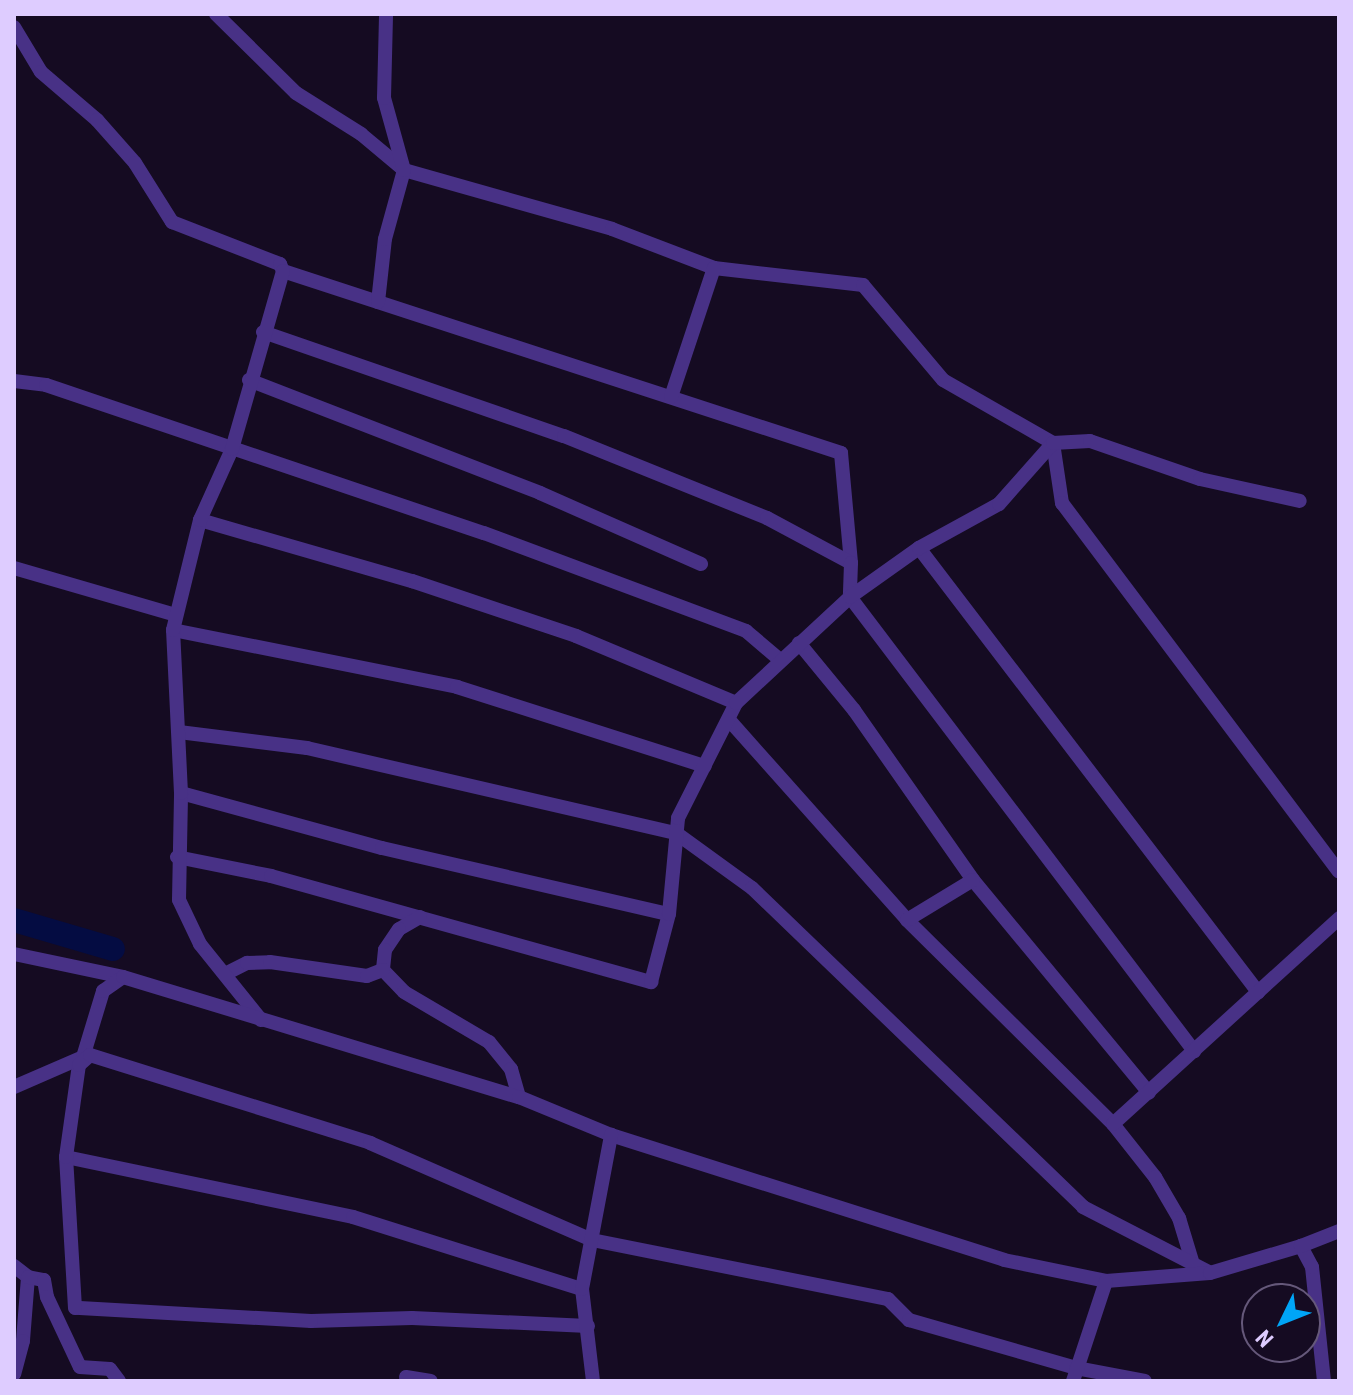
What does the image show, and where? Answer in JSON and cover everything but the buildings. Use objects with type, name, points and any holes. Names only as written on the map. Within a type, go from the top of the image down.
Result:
[{"type":"street","points":[[216,14],[296,93],[361,134],[404,170],[612,229],[714,268],[863,285],[943,380],[1053,443],[1090,441],[1200,479],[1300,501]]},
{"type":"street","points":[[378,302],[385,239],[404,170],[384,98],[386,14]]},
{"type":"street","points":[[14,27],[41,72],[97,120],[135,163],[172,222],[280,264],[283,271],[249,380],[232,449],[200,520],[175,622],[181,793],[177,857],[179,900],[200,944],[261,1020]]},
{"type":"street","points":[[671,397],[714,268]]},
{"type":"street","points":[[283,271],[841,453],[851,563],[850,597],[1194,1051]]},
{"type":"street","points":[[263,332],[564,436],[767,518],[851,563]]},
{"type":"street","points":[[249,380],[501,477],[701,564]]},
{"type":"street","points":[[14,381],[46,385],[390,499],[746,631],[779,659]]},
{"type":"street","points":[[177,857],[420,917],[651,982],[669,914],[676,833],[736,703],[779,659],[850,597],[919,548],[999,504],[1053,443]]},
{"type":"street","points":[[1053,443],[1062,503],[1339,872]]},
{"type":"street","points":[[200,520],[412,581],[576,636],[736,703]]},
{"type":"street","points":[[919,548],[1258,992]]},
{"type":"street","points":[[14,568],[175,622],[457,687],[705,766]]},
{"type":"street","points":[[799,643],[854,710],[973,880],[1149,1093]]},
{"type":"street","points":[[730,721],[907,920],[1113,1124],[1155,1177],[1179,1218],[1193,1264]]},
{"type":"street","points":[[179,732],[307,748],[676,833],[752,888],[1083,1207],[1210,1273]]},
{"type":"street","points":[[181,793],[382,848],[669,914]]},
{"type":"street","points":[[907,920],[973,880]]},
{"type":"street","points":[[420,917],[399,929],[385,950],[383,970],[404,992],[489,1042],[511,1069],[519,1097]]},
{"type":"street","points":[[1113,1124],[1339,918]]},
{"type":"street","points":[[14,954],[123,977],[519,1097],[611,1135],[1004,1260],[1106,1281],[1210,1273],[1301,1246],[1339,1231]]},
{"type":"street","points":[[225,974],[247,963],[270,962],[367,976],[383,970]]},
{"type":"street","points":[[123,977],[103,991],[83,1057],[66,1157],[75,1308],[311,1321],[412,1318],[588,1326]]},
{"type":"street","points":[[14,1087],[90,1055],[370,1143],[592,1240],[888,1299],[909,1320],[1075,1374],[1145,1381]]},
{"type":"street","points":[[593,1381],[582,1289],[611,1135]]},
{"type":"street","points":[[66,1157],[353,1217],[582,1289]]},
{"type":"street","points":[[1301,1246],[1312,1267],[1329,1372]]},
{"type":"street","points":[[14,1266],[28,1277],[44,1280],[80,1367],[110,1369],[119,1381]]},
{"type":"street","points":[[14,1374],[28,1277]]},
{"type":"street","points":[[1075,1374],[1106,1281]]},
{"type":"street","points":[[406,1377],[431,1381]]},
{"type":"waterway","points":[[14,920],[113,949]]}]
